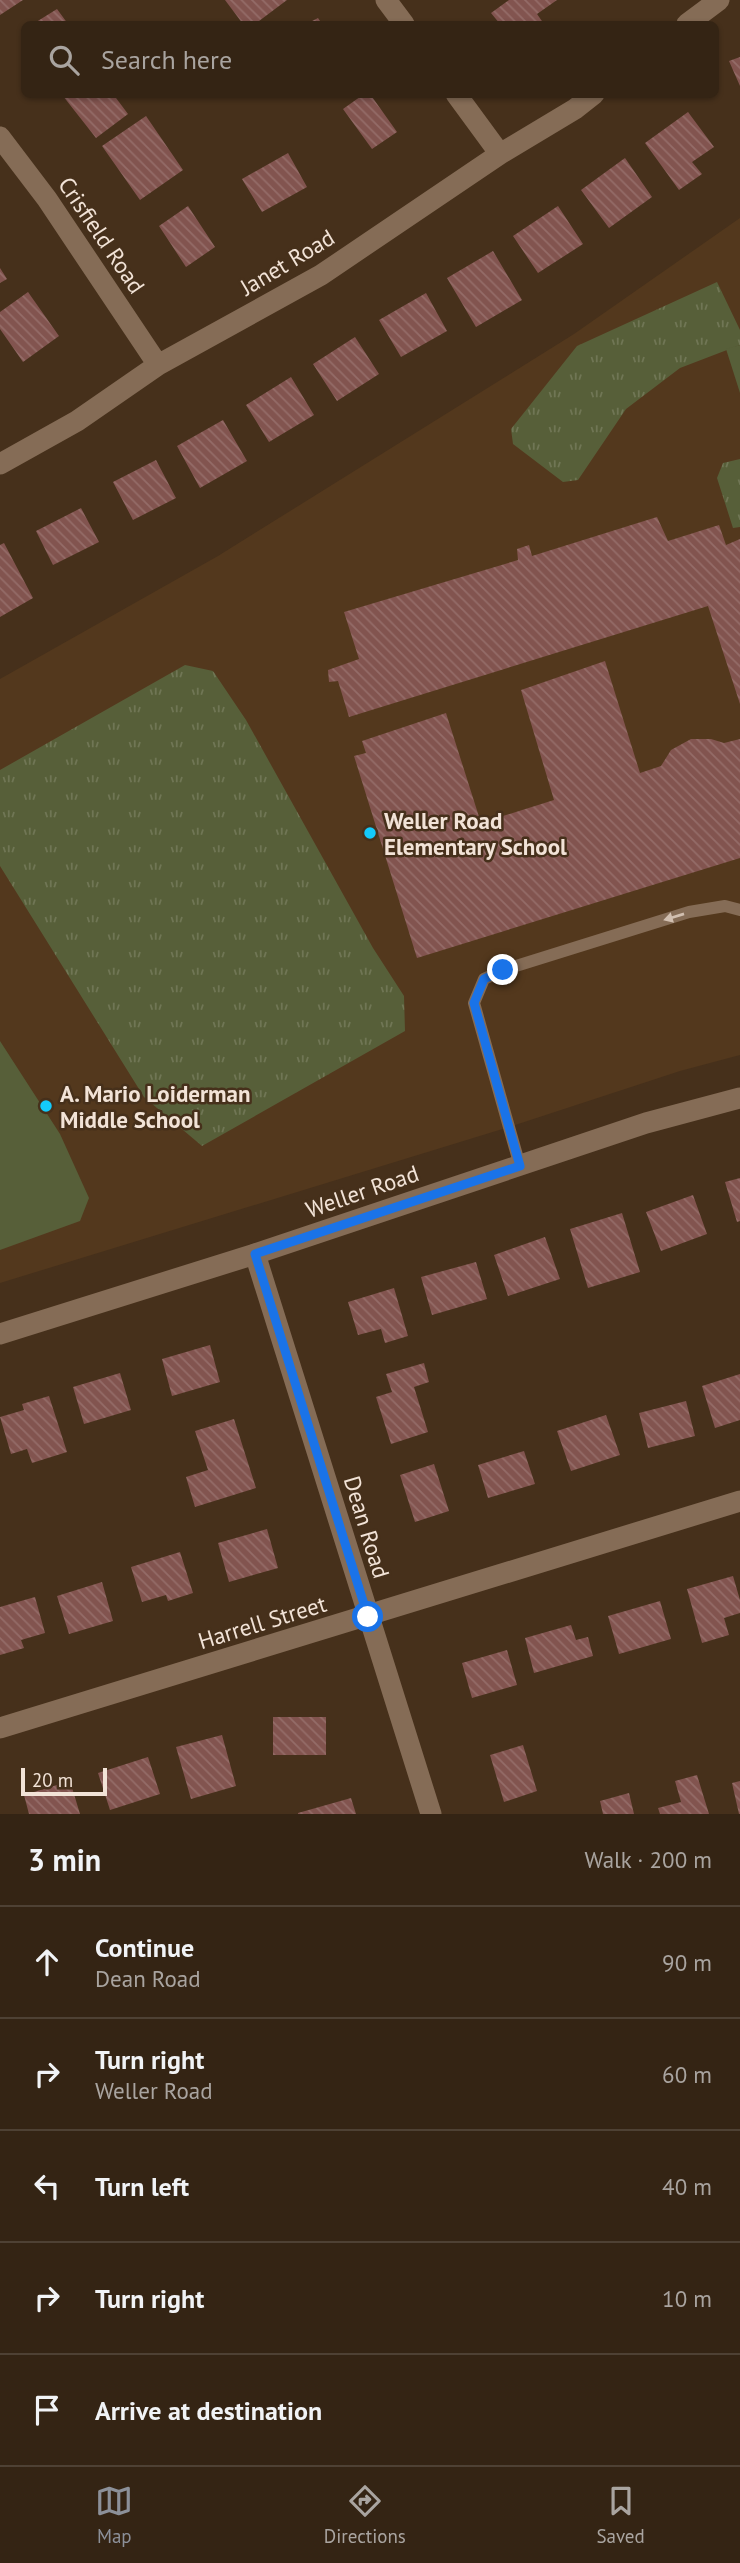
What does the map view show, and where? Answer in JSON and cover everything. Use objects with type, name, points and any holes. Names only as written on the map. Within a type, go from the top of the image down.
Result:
[{"type":"street","points":[[386,0],[402,21]]},
{"type":"street","points":[[691,21],[719,0]]},
{"type":"street","points":[[459,98],[500,154]]},
{"type":"street","name":"Janet Road","points":[[0,464],[78,421],[158,365],[321,275],[500,154],[589,98]]},
{"type":"street","name":"Crisfield Road","points":[[0,137],[47,199],[158,365]]},
{"type":"street","name":"Weller Road","points":[[0,1334],[255,1254],[646,1124],[740,1098]]},
{"type":"street","name":"Dean Road","points":[[255,1254],[431,1814]]},
{"type":"street","name":"Harrell Street","points":[[0,1728],[740,1501]]},
{"type":"lane","points":[[520,1166],[474,1003],[484,979],[503,970],[690,912],[725,906],[740,910]]},
{"type":"shaded area","name":"Weller Road Elementary School","points":[[740,218],[740,1055],[680,1071],[509,1127],[0,1283],[0,679],[218,556],[574,334]]},
{"type":"green space","points":[[717,282],[740,330],[740,345],[680,368],[626,409],[578,480],[563,482],[513,444],[511,429],[577,346]]},
{"type":"green space","points":[[740,345],[740,393],[726,349]]},
{"type":"green space","points":[[740,459],[740,527],[733,528],[717,478],[723,463]]},
{"type":"green space","points":[[185,665],[213,671],[246,720],[373,948],[404,996],[405,1031],[202,1146],[144,1097],[0,866],[0,770]]},
{"type":"green space","points":[[0,1041],[60,1134],[89,1198],[80,1221],[0,1250]]},
{"type":"building","points":[[0,0],[23,0],[0,15]]},
{"type":"building","points":[[225,0],[287,0],[259,21],[241,21]]},
{"type":"building","points":[[509,0],[557,0],[537,14],[542,21],[498,21],[491,13]]},
{"type":"building","points":[[57,9],[66,21],[38,21]]},
{"type":"building","points":[[740,57],[740,86],[729,61]]},
{"type":"building","points":[[65,98],[116,98],[128,114],[96,138]]},
{"type":"building","points":[[358,98],[373,98],[397,132],[372,149],[343,109]]},
{"type":"building","points":[[688,112],[714,147],[692,162],[702,174],[679,190],[645,143]]},
{"type":"building","points":[[146,116],[183,170],[140,200],[102,146]]},
{"type":"building","points":[[288,153],[307,187],[262,212],[242,179]]},
{"type":"building","points":[[625,158],[652,197],[609,228],[581,190]]},
{"type":"building","points":[[188,206],[215,247],[186,267],[159,226]]},
{"type":"building","points":[[558,206],[583,244],[538,273],[513,236]]},
{"type":"building","points":[[493,251],[522,300],[476,327],[447,278]]},
{"type":"building","points":[[0,268],[7,279],[0,283]]},
{"type":"building","points":[[28,292],[59,336],[23,362],[0,329],[0,312]]},
{"type":"building","points":[[426,293],[447,331],[401,357],[379,320]]},
{"type":"building","points":[[355,337],[379,374],[337,401],[313,364]]},
{"type":"building","points":[[291,377],[314,415],[269,442],[246,405]]},
{"type":"building","points":[[223,420],[247,461],[200,488],[177,446]]},
{"type":"building","points":[[156,460],[176,498],[133,520],[113,482]]},
{"type":"building","points":[[81,508],[99,542],[53,565],[36,531]]},
{"type":"building","points":[[657,517],[668,541],[719,525],[726,545],[740,539],[740,704],[708,606],[349,717],[338,681],[329,682],[328,670],[359,659],[344,612],[518,560],[517,549],[529,545],[532,556]]},
{"type":"building","points":[[4,543],[33,598],[0,617],[0,545]]},
{"type":"building","name":"Weller Road Elementary School","points":[[605,661],[640,773],[661,766],[671,750],[691,739],[711,739],[724,743],[740,739],[740,858],[417,958],[354,756],[366,753],[362,741],[446,713],[481,823],[554,800],[521,690]]},
{"type":"building","points":[[740,1178],[740,1221],[737,1222],[725,1182]]},
{"type":"building","points":[[693,1195],[707,1234],[661,1251],[646,1212]]},
{"type":"building","points":[[622,1213],[640,1272],[588,1288],[570,1229]]},
{"type":"building","points":[[545,1237],[560,1279],[508,1296],[494,1255]]},
{"type":"building","points":[[476,1262],[487,1299],[432,1315],[421,1277]]},
{"type":"building","points":[[394,1288],[408,1336],[385,1343],[381,1329],[358,1335],[348,1302]]},
{"type":"building","points":[[210,1345],[220,1382],[172,1396],[162,1359]]},
{"type":"building","points":[[424,1363],[429,1382],[414,1387],[428,1432],[391,1444],[376,1397],[392,1392],[386,1374]]},
{"type":"building","points":[[120,1373],[131,1410],[84,1424],[73,1387]]},
{"type":"building","points":[[740,1374],[740,1420],[715,1428],[702,1386]]},
{"type":"building","points":[[49,1396],[67,1452],[32,1463],[27,1449],[11,1454],[0,1417],[24,1410],[22,1404]]},
{"type":"building","points":[[686,1401],[695,1436],[648,1448],[639,1413]]},
{"type":"building","points":[[606,1415],[620,1455],[571,1471],[557,1431]]},
{"type":"building","points":[[234,1419],[256,1488],[195,1507],[186,1477],[208,1470],[195,1431]]},
{"type":"building","points":[[524,1451],[535,1484],[488,1498],[478,1465]]},
{"type":"building","points":[[434,1464],[449,1511],[415,1522],[400,1475]]},
{"type":"building","points":[[267,1529],[278,1568],[229,1582],[218,1543]]},
{"type":"building","points":[[180,1552],[193,1593],[168,1601],[166,1595],[142,1602],[131,1567]]},
{"type":"building","points":[[733,1576],[740,1600],[740,1613],[724,1618],[729,1635],[702,1643],[687,1589]]},
{"type":"building","points":[[102,1582],[113,1621],[69,1634],[57,1596]]},
{"type":"building","points":[[35,1597],[45,1633],[21,1640],[24,1648],[0,1655],[0,1607]]},
{"type":"building","points":[[660,1601],[671,1639],[619,1654],[608,1616]]},
{"type":"building","points":[[571,1625],[576,1640],[588,1637],[593,1656],[534,1673],[525,1638]]},
{"type":"building","points":[[507,1650],[517,1685],[472,1698],[462,1663]]},
{"type":"building","points":[[273,1717],[326,1717],[326,1755],[273,1755]]},
{"type":"building","points":[[222,1735],[236,1786],[191,1799],[176,1747]]},
{"type":"building","points":[[523,1745],[537,1791],[504,1802],[490,1755]]},
{"type":"building","points":[[148,1757],[160,1794],[110,1810],[98,1773]]},
{"type":"building","points":[[697,1775],[709,1814],[660,1814],[658,1808],[681,1802],[675,1781]]},
{"type":"building","points":[[70,1781],[80,1814],[29,1814],[24,1795]]},
{"type":"building","points":[[740,1781],[740,1814],[739,1814],[732,1783]]},
{"type":"building","points":[[629,1793],[634,1814],[603,1814],[600,1801]]},
{"type":"building","points":[[351,1798],[356,1814],[298,1814],[298,1813]]},
{"type":"place","name":"Weller Road Elementary School","points":[[370,833]]},
{"type":"place","name":"A. Mario Loiderman Middle School","points":[[46,1106]]},
{"type":"route","points":[[368,1617],[255,1254],[520,1166],[474,1003],[484,979],[503,970]]}]
